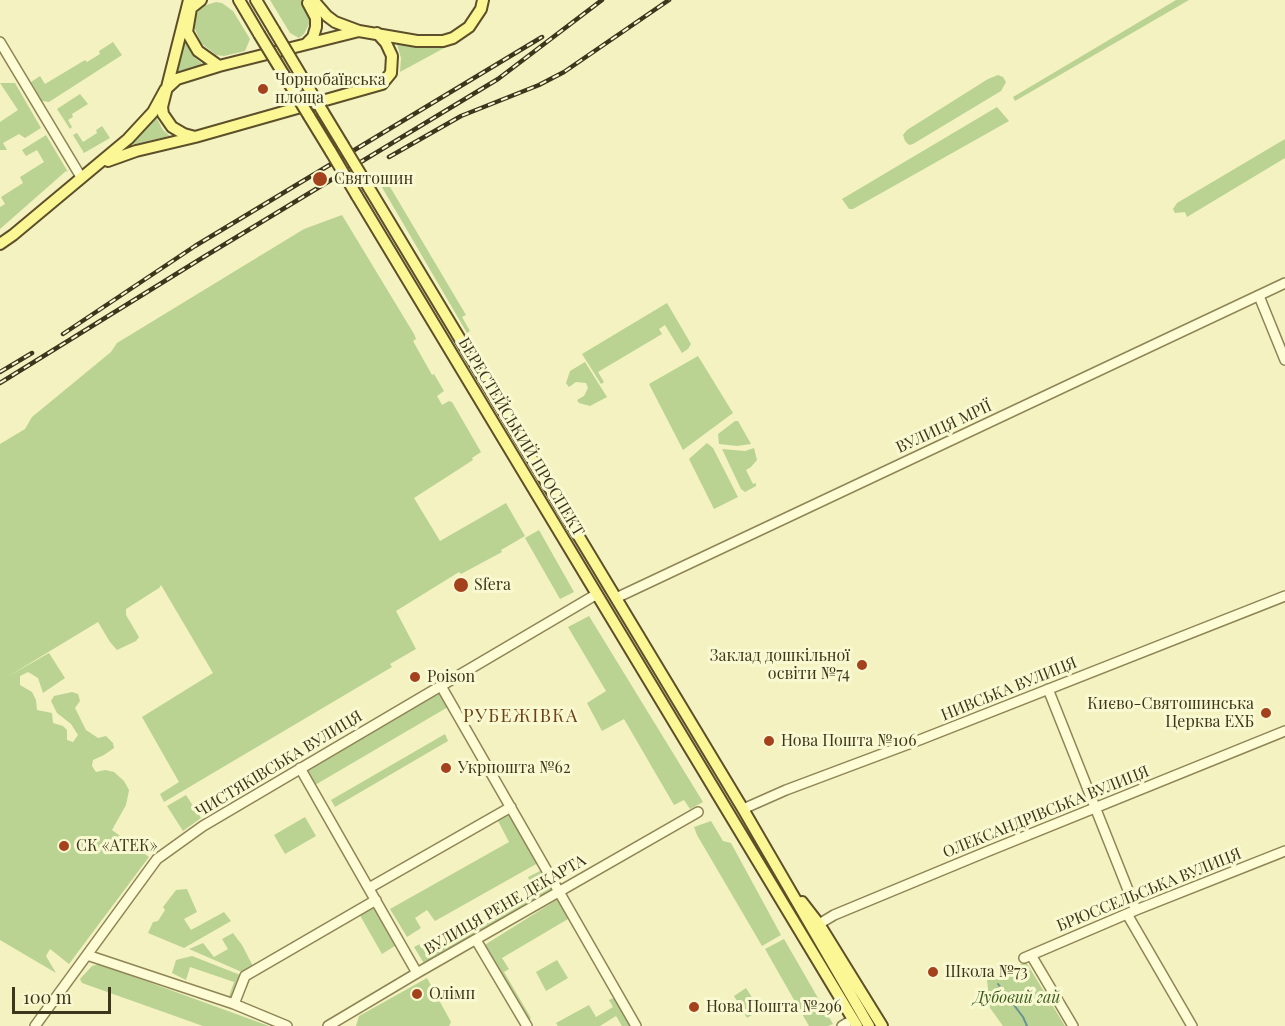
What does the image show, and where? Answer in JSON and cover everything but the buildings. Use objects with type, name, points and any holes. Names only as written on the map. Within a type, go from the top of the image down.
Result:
[{"type":"main road","points":[[189,0],[162,107],[168,123],[178,131],[195,137]]},
{"type":"main road","points":[[201,0],[191,8],[187,33],[198,51],[219,66]]},
{"type":"main road","points":[[232,0],[241,4]]},
{"type":"main road","name":"БЕРЕСТЕЙСЬКИЙ ПРОСПЕКТ","points":[[256,0],[743,809],[869,1026]]},
{"type":"main road","points":[[306,0],[316,18],[316,27],[313,37],[306,44]]},
{"type":"main road","points":[[313,0],[335,22],[359,31],[432,42],[453,38],[469,27],[481,9],[483,0]]},
{"type":"main road","name":"БЕРЕСТЕЙСЬКИЙ ПРОСПЕКТ","points":[[241,4],[775,892],[794,931],[849,1025]]},
{"type":"main road","points":[[0,244],[118,148],[146,121],[165,90],[177,79],[219,66],[359,31]]},
{"type":"main road","points":[[92,169],[136,151],[195,137],[382,84],[387,80],[392,64],[386,43],[377,33]]},
{"type":"main road","name":"БЕРЕСТЕЙСЬКИЙ ПРОСПЕКТ","points":[[775,892],[813,932],[882,1026]]},
{"type":"main road","name":"БЕРЕСТЕЙСЬКИЙ ПРОСПЕКТ","points":[[813,932],[849,1025]]},
{"type":"street","points":[[0,42],[81,177]]},
{"type":"street","name":"ВУЛИЦЯ МРІЇ","points":[[616,598],[1285,284]]},
{"type":"street","points":[[1259,296],[1285,360]]},
{"type":"street","name":"ЧИСТЯКІВСЬКА ВУЛИЦЯ","points":[[35,1026],[157,859],[202,826],[597,594]]},
{"type":"street","name":"НИВСЬКА ВУЛИЦЯ","points":[[743,809],[786,790],[911,744],[1285,596]]},
{"type":"street","points":[[441,686],[636,1026]]},
{"type":"street","points":[[1048,689],[1136,910]]},
{"type":"street","name":"ОЛЕКСАНДРІВСЬКА ВУЛИЦЯ","points":[[813,932],[834,915],[1285,731]]},
{"type":"street","points":[[300,768],[417,973]]},
{"type":"street","points":[[369,888],[511,807]]},
{"type":"street","name":"ВУЛИЦЯ РЕНЕ ДЕКАРТА","points":[[328,1026],[698,812]]},
{"type":"street","name":"БРЮССЕЛЬСЬКА ВУЛИЦЯ","points":[[1072,1026],[1027,956],[1285,851]]},
{"type":"street","points":[[234,1004],[245,976],[376,900]]},
{"type":"street","points":[[1127,914],[1192,1026]]},
{"type":"street","points":[[476,940],[527,1026]]},
{"type":"street","points":[[87,955],[234,1004],[287,1026]]},
{"type":"green space","points":[[270,0],[301,0],[310,22],[304,34],[299,38],[290,33]]},
{"type":"green space","points":[[1176,0],[1189,0],[1015,101],[1013,97]]},
{"type":"green space","points":[[216,2],[222,3],[233,11],[250,39],[245,51],[224,56],[216,55],[201,43],[194,27],[195,15],[203,6]]},
{"type":"green space","points":[[185,38],[195,58],[204,65],[175,72]]},
{"type":"green space","points":[[396,41],[419,47],[446,47],[400,72],[401,58]]},
{"type":"green space","points":[[113,42],[122,55],[49,102],[42,101],[31,82],[40,76],[45,84],[85,60],[87,62],[100,54],[99,51]]},
{"type":"green space","points":[[998,75],[1006,82],[1001,91],[913,144],[909,145],[905,141],[903,135],[907,130]]},
{"type":"green space","points":[[0,83],[15,83],[41,128],[25,138],[19,134],[3,143],[7,150],[0,150],[0,122],[18,110]]},
{"type":"green space","points":[[80,94],[88,104],[72,114],[73,117],[68,120],[72,127],[70,129],[57,109]]},
{"type":"green space","points":[[997,107],[1009,121],[853,209],[849,209],[842,199]]},
{"type":"green space","points":[[155,115],[163,130],[170,136],[131,145]]},
{"type":"green space","points":[[102,126],[110,138],[84,153],[73,135],[77,133],[83,142],[97,133],[96,130]]},
{"type":"green space","points":[[46,135],[68,172],[66,171],[0,229],[0,207],[5,204],[1,197],[23,183],[20,177],[44,162],[37,150],[26,156],[22,150]]},
{"type":"green space","points":[[1285,139],[1285,158],[1187,217],[1185,212],[1175,213],[1173,209],[1177,203]]},
{"type":"green space","points":[[383,175],[466,315],[462,317],[470,331],[467,333],[383,189],[378,178]]},
{"type":"green space","points":[[342,215],[414,334],[416,339],[413,341],[444,391],[437,396],[442,405],[449,401],[452,402],[481,452],[472,458],[473,460],[414,498],[440,541],[506,503],[525,536],[501,550],[502,552],[461,574],[459,572],[396,611],[416,649],[390,664],[392,667],[164,802],[160,794],[179,782],[142,717],[213,673],[161,585],[126,609],[126,615],[139,637],[136,641],[117,650],[98,622],[7,677],[49,653],[65,678],[43,693],[38,678],[28,672],[20,676],[20,685],[32,692],[37,710],[52,713],[53,723],[63,726],[67,730],[67,740],[73,742],[78,735],[71,724],[57,713],[51,701],[54,696],[72,692],[78,694],[80,701],[75,708],[86,730],[98,738],[106,736],[113,743],[114,748],[93,760],[92,766],[96,772],[105,770],[114,772],[124,781],[129,790],[126,805],[112,830],[149,857],[69,964],[50,949],[46,956],[56,973],[0,940],[0,444],[25,429],[32,417],[111,352],[117,343],[304,229]]},
{"type":"green space","points":[[667,303],[691,344],[688,349],[682,353],[665,325],[659,329],[662,334],[598,372],[604,382],[601,384],[582,354]]},
{"type":"green space","points":[[698,356],[733,413],[683,450],[649,384]]},
{"type":"green space","points":[[585,362],[607,397],[590,406],[579,403],[577,400],[584,396],[588,388],[586,383],[576,382],[569,387],[566,383],[570,371]]},
{"type":"green space","points":[[738,421],[751,444],[737,446],[719,444],[718,434]]},
{"type":"green space","points":[[707,443],[713,448],[738,497],[714,509],[689,459]]},
{"type":"green space","points":[[754,448],[757,460],[746,470],[756,486],[745,492],[741,489],[722,449],[745,451]]},
{"type":"green space","points":[[539,530],[574,592],[560,599],[525,538]]},
{"type":"green space","points":[[589,616],[703,802],[690,809],[684,800],[674,805],[624,719],[602,731],[587,703],[606,691],[568,627]]},
{"type":"green space","points":[[439,691],[448,707],[315,785],[306,769]]},
{"type":"green space","points":[[445,734],[448,741],[335,807],[331,800]]},
{"type":"green space","points":[[186,795],[201,818],[183,831],[167,806]]},
{"type":"green space","points":[[507,813],[511,814],[538,863],[435,921],[427,910],[415,918],[421,928],[407,937],[390,909],[509,842],[497,819]]},
{"type":"green space","points":[[305,817],[316,836],[285,854],[274,835]]},
{"type":"green space","points":[[711,821],[723,841],[731,843],[781,935],[762,946],[697,835],[694,827]]},
{"type":"green space","points":[[542,870],[554,892],[425,965],[414,947],[420,944],[427,955],[535,893],[528,877]]},
{"type":"green space","points":[[187,889],[197,912],[184,919],[191,930],[224,912],[231,921],[184,948],[148,933],[153,922],[158,921],[165,910],[163,907],[176,890]]},
{"type":"green space","points":[[558,899],[568,919],[502,958],[509,969],[504,972],[531,1018],[527,1020],[483,946]]},
{"type":"green space","points":[[375,903],[398,944],[382,954],[358,912]]},
{"type":"green space","points":[[233,933],[254,968],[244,973],[189,949],[203,943],[214,957],[228,949],[222,939]]},
{"type":"green space","points":[[784,939],[833,1024],[809,1026],[765,949]]},
{"type":"green space","points":[[192,956],[243,976],[234,1001],[228,999],[234,982],[190,967],[186,980],[172,973],[176,960]]},
{"type":"green space","points":[[557,960],[568,978],[546,991],[536,972]]},
{"type":"green space","name":"Дубовий гай","points":[[1026,962],[1065,1026],[1003,1026],[990,1008],[987,980]]},
{"type":"green space","points":[[99,964],[269,1026],[203,1026],[82,983],[80,979],[92,966]]},
{"type":"green space","name":"Олімп","points":[[427,978],[451,1022],[449,1026],[356,1026],[359,1016]]},
{"type":"green space","points":[[746,988],[760,1010],[747,1018],[734,996]]},
{"type":"green space","points":[[616,997],[633,1026],[622,1026],[616,1016],[600,1026],[558,1026],[556,1023],[589,1005],[596,1017],[613,1007],[609,1000]]},
{"type":"waterway","points":[[998,984],[1023,1017],[1027,1026]]},
{"type":"railway","points":[[0,383],[498,79],[602,0]]},
{"type":"railway","points":[[389,157],[461,116],[539,85],[564,72],[669,0]]},
{"type":"railway","points":[[63,334],[195,246],[542,37]]},
{"type":"railway","points":[[0,372],[32,353]]},
{"type":"place","name":"Чорнобаївська площа","points":[[263,89]]},
{"type":"place","name":"Святошин","points":[[320,179]]},
{"type":"place","name":"Sfera","points":[[461,585]]},
{"type":"place","name":"Заклад дошкільної освіти №74","points":[[862,665]]},
{"type":"place","name":"Poison","points":[[415,677]]},
{"type":"place","name":"Києво-Святошинська Церква ЕХБ","points":[[1266,713]]},
{"type":"place","name":"Нова Пошта №106","points":[[769,741]]},
{"type":"place","name":"Укрпошта №62","points":[[446,768]]},
{"type":"place","name":"СК «АТЕК»","points":[[64,846]]},
{"type":"place","name":"Школа №73","points":[[933,972]]},
{"type":"place","name":"Олімп","points":[[417,994]]},
{"type":"place","name":"Нова Пошта №296","points":[[694,1007]]},
{"type":"district","name":"РУБЕЖІВКА","points":[[521,716]]}]
